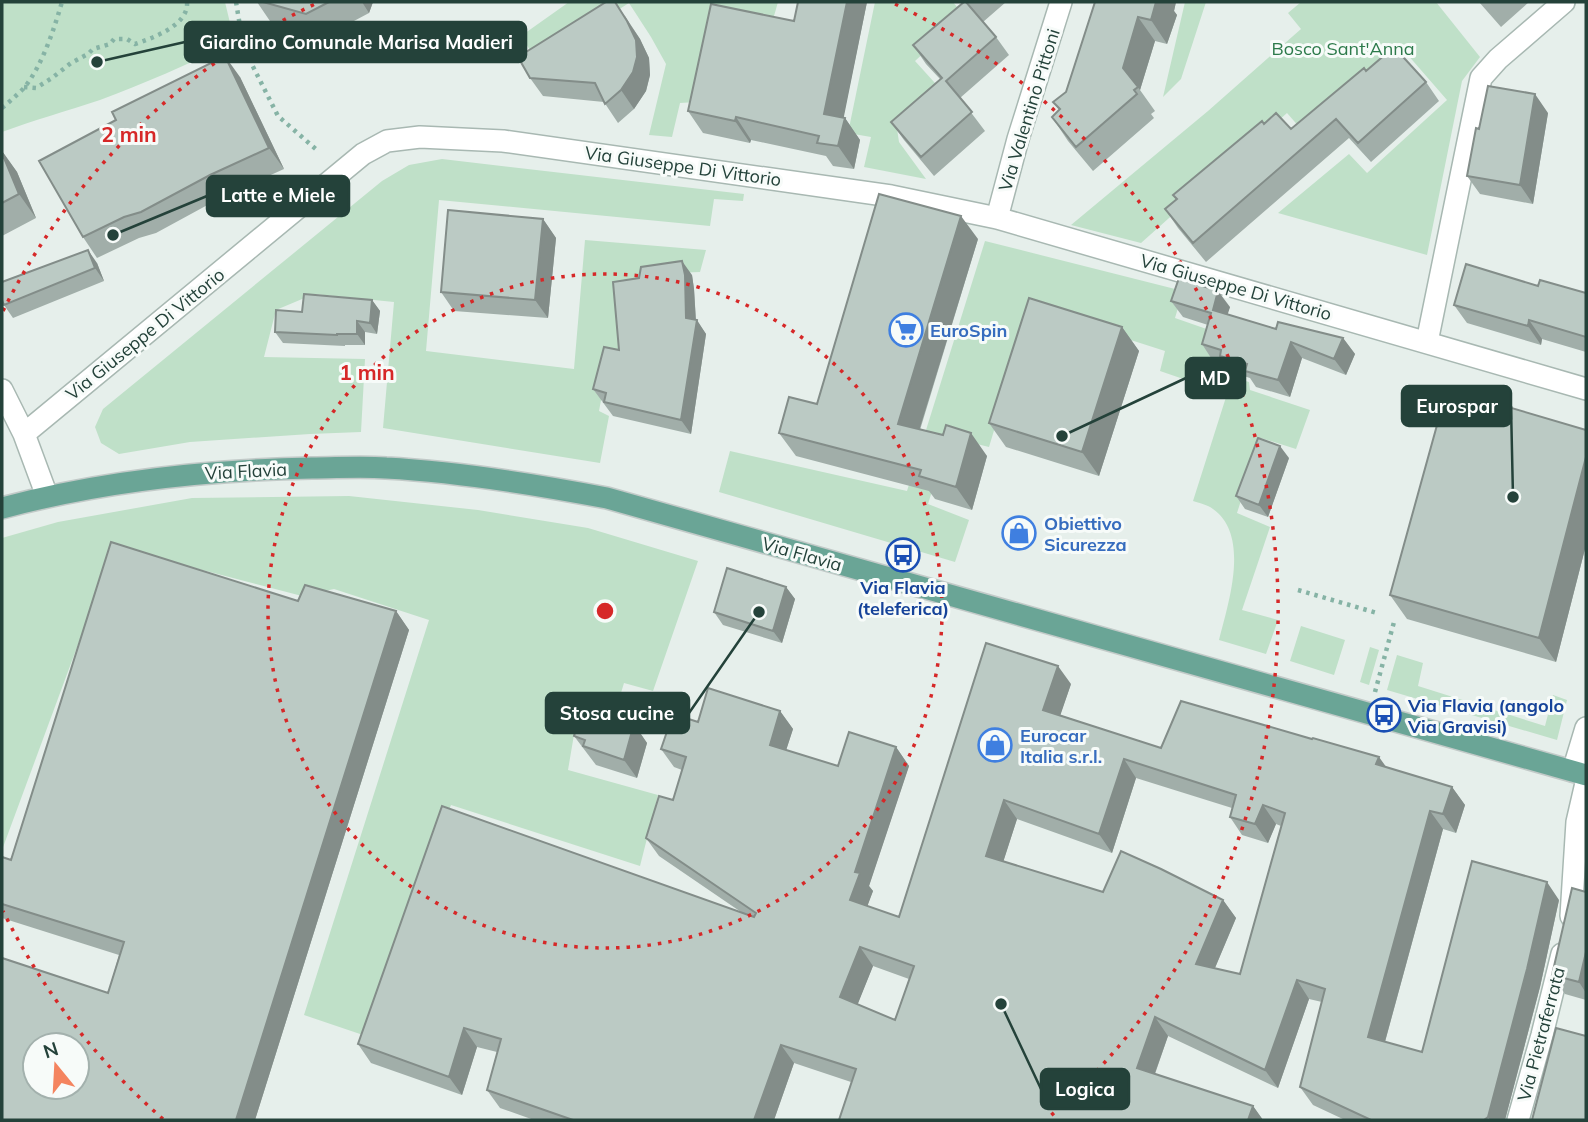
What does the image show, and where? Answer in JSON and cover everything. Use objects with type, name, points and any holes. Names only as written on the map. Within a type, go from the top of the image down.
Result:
[{"type":"main road","name":"Via Flavia","points":[[2,508],[47,496],[114,484],[188,474],[268,469],[385,468],[524,482],[607,498],[1582,776]]},
{"type":"street","name":"Via Valentino Pittoni","points":[[997,218],[1017,139],[1061,2]]},
{"type":"street","points":[[1427,342],[1481,78],[1498,59],[1564,2]]},
{"type":"street","name":"Via Giuseppe Di Vittorio","points":[[24,434],[363,154],[387,141],[420,137],[503,141],[891,196],[997,218],[1586,389]]},
{"type":"street","points":[[2,390],[24,434],[47,496]]},
{"type":"street","name":"Via Pietraferrata","points":[[1518,1120],[1542,1035],[1572,909],[1586,728]]},
{"type":"path","points":[[2,108],[24,87],[47,46],[62,2]]},
{"type":"path","points":[[24,87],[36,88],[93,49],[110,44],[114,39],[127,39],[135,44],[155,37],[176,24],[187,8],[187,2]]},
{"type":"path","points":[[236,2],[239,39],[278,116],[318,151]]},
{"type":"path","points":[[1298,590],[1377,613]]},
{"type":"path","points":[[1368,713],[1394,622]]},
{"type":"green space","points":[[2,2],[225,2],[230,23],[230,45],[116,94],[2,132]]},
{"type":"green space","points":[[569,2],[778,2],[772,23],[696,102],[680,103],[672,137],[649,135],[666,64],[629,3],[537,61],[521,36]]},
{"type":"green space","points":[[875,2],[953,2],[964,16],[915,61],[944,93],[897,129],[899,142],[926,179],[864,167],[871,137],[848,133]]},
{"type":"green space","points":[[1185,2],[1206,2],[1181,79],[1163,97]]},
{"type":"green space","name":"Bosco Sant'Anna","points":[[1301,2],[1436,2],[1480,57],[1462,81],[1427,255],[1278,213],[1349,154],[1367,173],[1447,100],[1407,54],[1308,137],[1287,113],[1141,243],[1071,225],[1301,29],[1288,13]]},
{"type":"green space","points":[[442,159],[744,194],[743,201],[714,199],[710,226],[439,200],[426,351],[574,369],[585,240],[706,250],[700,272],[646,274],[621,353],[610,352],[599,411],[609,416],[600,463],[383,428],[394,302],[314,294],[276,310],[264,357],[365,359],[361,432],[190,442],[119,454],[101,443],[95,427],[103,409],[382,181],[409,165]]},
{"type":"green space","points":[[985,241],[1183,291],[1175,318],[1218,333],[1209,364],[1223,369],[1226,375],[1249,382],[1250,390],[1310,410],[1296,449],[1261,438],[1237,513],[1270,527],[1242,610],[1278,620],[1266,654],[1219,640],[1234,571],[1231,536],[1225,521],[1213,509],[1193,501],[1227,394],[1160,371],[1165,351],[1031,308],[989,447],[949,437],[928,504],[969,520],[955,562],[719,492],[730,451],[907,491]]},
{"type":"green space","points":[[349,496],[478,510],[588,528],[698,561],[653,691],[624,683],[613,719],[578,711],[568,770],[658,795],[640,866],[451,805],[363,1035],[304,1015],[429,620],[334,589],[302,596],[114,547],[2,850],[2,538],[58,522],[192,498]]},
{"type":"green space","points":[[1301,626],[1345,640],[1334,675],[1290,661]]},
{"type":"green space","points":[[1370,647],[1379,650],[1369,685],[1360,682]]},
{"type":"green space","points":[[1397,655],[1423,663],[1418,686],[1545,726],[1553,695],[1567,700],[1557,740],[1387,690]]},
{"type":"building","points":[[263,2],[329,2],[306,14]]},
{"type":"building","points":[[606,2],[615,2],[636,40],[637,57],[633,72],[621,90],[605,104],[595,83],[530,78],[518,57]]},
{"type":"building","points":[[798,2],[847,2],[824,114],[845,118],[838,146],[817,143],[819,136],[736,117],[735,121],[688,111],[711,4],[794,21]]},
{"type":"building","points":[[964,2],[996,37],[946,81],[972,112],[921,157],[891,122],[942,78],[913,45]]},
{"type":"building","points":[[1095,2],[1156,2],[1151,20],[1138,17],[1123,68],[1138,87],[1134,90],[1137,94],[1076,147],[1052,117],[1060,109],[1053,102],[1066,92]]},
{"type":"building","points":[[1394,47],[1426,82],[1358,143],[1336,119],[1193,243],[1165,209],[1177,199],[1173,195],[1262,121],[1264,124],[1276,113],[1291,129],[1364,68],[1366,71]]},
{"type":"building","points":[[225,56],[269,148],[210,175],[141,212],[124,217],[83,237],[39,161],[116,120],[112,112]]},
{"type":"building","points":[[1488,86],[1535,94],[1520,185],[1467,176],[1476,128],[1479,129]]},
{"type":"building","points":[[2,153],[19,194],[2,203]]},
{"type":"building","name":"EuroSpin","points":[[879,194],[961,216],[898,424],[943,435],[946,425],[971,433],[956,487],[919,476],[921,470],[779,433],[789,397],[817,404]]},
{"type":"building","points":[[448,210],[543,219],[535,300],[441,292]]},
{"type":"building","points":[[88,250],[95,268],[4,305],[2,282]]},
{"type":"building","points":[[682,261],[686,318],[697,320],[681,420],[604,402],[606,393],[593,389],[604,347],[619,350],[613,282],[639,278],[641,267]]},
{"type":"building","points":[[1466,264],[1538,286],[1540,280],[1586,293],[1586,337],[1529,320],[1528,326],[1454,305]]},
{"type":"building","points":[[1179,278],[1218,291],[1213,310],[1276,329],[1278,322],[1343,338],[1334,359],[1291,342],[1278,380],[1245,371],[1247,364],[1220,356],[1221,350],[1202,344],[1211,313],[1171,301]]},
{"type":"building","points":[[304,294],[372,300],[370,323],[357,321],[357,334],[275,332],[276,310],[302,312]]},
{"type":"building","points":[[1029,298],[1122,327],[1082,452],[989,423]]},
{"type":"building","points":[[1447,389],[1586,430],[1586,457],[1539,638],[1390,595]]},
{"type":"building","points":[[1258,438],[1280,446],[1259,505],[1236,496]]},
{"type":"building","points":[[111,542],[298,601],[305,585],[396,611],[236,1120],[2,1120],[2,958],[108,993],[124,942],[2,904],[2,857],[11,860]]},
{"type":"building","points":[[727,568],[786,587],[773,631],[714,612]]},
{"type":"building","points":[[986,643],[1058,666],[1043,710],[1161,748],[1181,701],[1379,757],[1376,764],[1452,787],[1443,814],[1430,811],[1368,1037],[1422,1052],[1472,861],[1547,882],[1488,1117],[1484,1120],[1371,1120],[1300,1087],[1325,989],[1297,980],[1265,1070],[1155,1017],[1137,1068],[1253,1106],[1248,1120],[839,1120],[856,1069],[781,1045],[754,1120],[573,1120],[487,1090],[501,1039],[464,1028],[449,1077],[358,1044],[442,806],[754,917],[756,913],[646,838],[659,796],[673,800],[686,757],[661,749],[673,714],[698,722],[708,688],[780,711],[770,745],[838,766],[849,732],[896,747],[855,872],[860,873],[850,900],[899,917]],"holes":[[[1124,759],[1236,795],[1230,817],[1255,824],[1263,805],[1285,813],[1240,974],[1196,964],[1223,900],[1161,869],[1121,851],[1103,892],[986,856],[1004,800],[1099,834]],[[860,947],[914,966],[895,1020],[840,997]]]},
{"type":"building","points":[[583,707],[634,724],[624,760],[583,746],[585,740],[574,736]]},
{"type":"building","points":[[1572,888],[1586,892],[1586,952],[1579,982],[1552,975]]},
{"type":"building","points":[[1556,1028],[1586,1036],[1586,1120],[1532,1120]]},
{"type":"place","name":"Giardino Comunale Marisa Madieri","points":[[97,62]]},
{"type":"place","name":"Latte e Miele","points":[[113,235]]},
{"type":"place","name":"EuroSpin","points":[[906,330]]},
{"type":"place","name":"MD","points":[[1062,436]]},
{"type":"place","name":"Eurospar","points":[[1513,497]]},
{"type":"place","name":"Obiettivo Sicurezza","points":[[1019,533]]},
{"type":"place","name":"Via Flavia (teleferica)","points":[[903,555]]},
{"type":"place","name":"Stosa cucine","points":[[759,612]]},
{"type":"place","name":"Via Flavia (angolo Via Gravisi)","points":[[1384,715]]},
{"type":"place","name":"Eurocar Italia s.r.l.","points":[[995,745]]},
{"type":"place","name":"Logica","points":[[1001,1004]]}]
